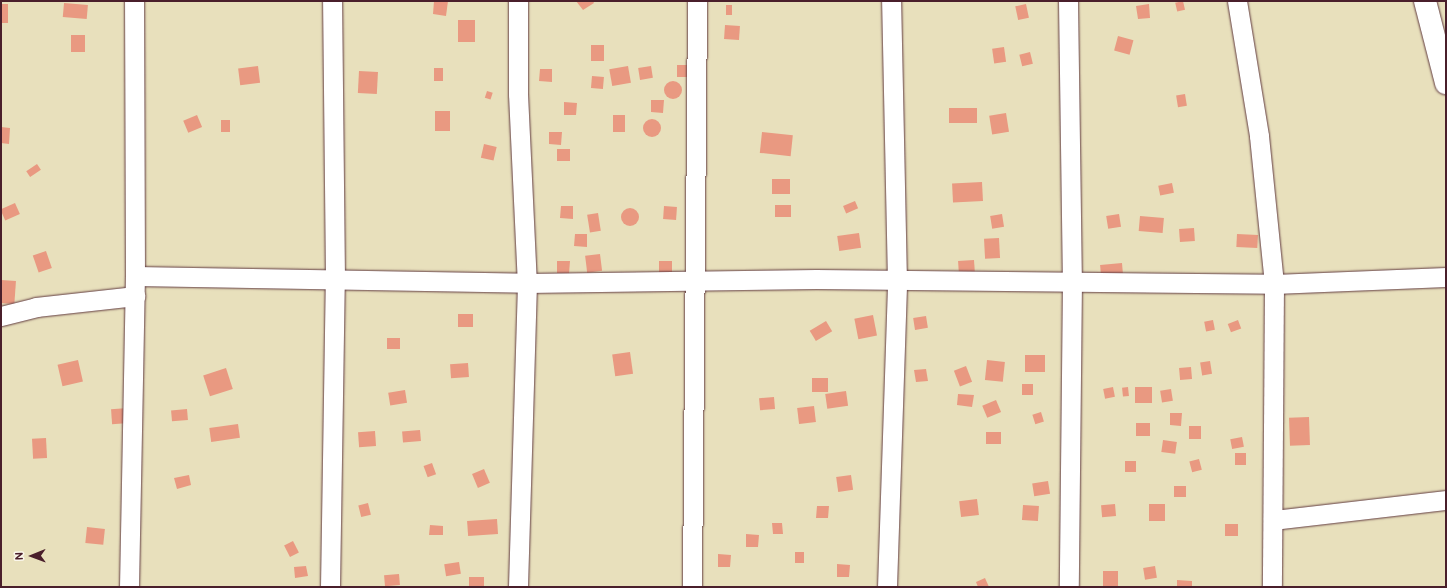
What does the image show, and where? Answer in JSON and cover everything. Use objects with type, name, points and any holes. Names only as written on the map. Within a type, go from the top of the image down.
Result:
[{"type":"main road","points":[[1425,1],[1445,72]]},
{"type":"street","points":[[129,587],[135,296],[134,1]]},
{"type":"street","points":[[330,587],[335,280],[332,1]]},
{"type":"street","points":[[518,1],[518,94],[527,284],[518,587]]},
{"type":"street","points":[[692,587],[697,1]]},
{"type":"street","points":[[887,587],[897,282],[891,1]]},
{"type":"street","points":[[1068,1],[1072,280],[1069,587]]},
{"type":"street","points":[[1237,1],[1259,136],[1274,284],[1272,587]]},
{"type":"street","points":[[135,276],[527,284],[695,281],[897,282],[1072,280],[1274,284],[1446,277]]},
{"type":"street","points":[[1,316],[36,307],[135,296]]},
{"type":"street","points":[[1273,520],[1446,500]]},
{"type":"building","points":[[434,1],[448,1],[446,16],[433,14]]},
{"type":"building","points":[[576,1],[593,1],[594,3],[583,10]]},
{"type":"building","points":[[1183,1],[1185,10],[1177,12],[1175,3]]},
{"type":"building","points":[[64,3],[88,5],[87,19],[63,17]]},
{"type":"building","points":[[1,4],[8,4],[8,23],[1,23]]},
{"type":"building","points":[[1026,4],[1029,18],[1018,20],[1015,6]]},
{"type":"building","points":[[1149,4],[1150,18],[1138,19],[1136,6]]},
{"type":"building","points":[[726,5],[732,5],[732,15],[726,15]]},
{"type":"building","points":[[458,20],[475,20],[475,42],[458,42]]},
{"type":"building","points":[[725,25],[740,26],[739,40],[724,39]]},
{"type":"building","points":[[71,35],[85,35],[85,52],[71,52]]},
{"type":"building","points":[[1118,36],[1133,40],[1130,55],[1114,50]]},
{"type":"building","points":[[591,45],[604,45],[604,61],[591,61]]},
{"type":"building","points":[[1004,47],[1006,62],[994,64],[992,49]]},
{"type":"building","points":[[1030,52],[1033,64],[1022,66],[1019,55]]},
{"type":"building","points":[[677,65],[687,65],[687,77],[677,77]]},
{"type":"building","points":[[258,66],[260,83],[240,85],[238,68]]},
{"type":"building","points":[[628,66],[631,83],[612,86],[609,69]]},
{"type":"building","points":[[651,66],[653,78],[640,80],[638,68]]},
{"type":"building","points":[[434,68],[443,68],[443,81],[434,81]]},
{"type":"building","points":[[540,69],[552,69],[552,82],[539,81]]},
{"type":"building","points":[[359,71],[378,72],[377,94],[358,93]]},
{"type":"building","points":[[592,76],[604,77],[603,89],[591,88]]},
{"type":"building","points":[[673,81],[679,84],[682,90],[679,96],[673,99],[667,96],[664,90],[667,84]]},
{"type":"building","points":[[487,91],[493,93],[491,100],[485,98]]},
{"type":"building","points":[[1185,94],[1187,106],[1178,107],[1176,95]]},
{"type":"building","points":[[651,100],[664,100],[663,113],[651,112]]},
{"type":"building","points":[[564,102],[577,103],[576,115],[564,115]]},
{"type":"building","points":[[949,108],[977,108],[977,123],[949,123]]},
{"type":"building","points":[[435,111],[450,111],[450,131],[435,131]]},
{"type":"building","points":[[1006,113],[1009,132],[992,134],[989,116]]},
{"type":"building","points":[[197,115],[202,127],[188,133],[183,121]]},
{"type":"building","points":[[613,115],[625,115],[625,132],[613,132]]},
{"type":"building","points":[[652,119],[658,122],[661,128],[658,134],[652,137],[646,134],[643,128],[646,122]]},
{"type":"building","points":[[221,120],[230,120],[230,132],[221,132]]},
{"type":"building","points":[[1,127],[10,128],[9,144],[1,143]]},
{"type":"building","points":[[549,132],[562,132],[561,145],[549,144]]},
{"type":"building","points":[[762,132],[793,135],[791,156],[760,153]]},
{"type":"building","points":[[484,144],[497,147],[494,161],[481,158]]},
{"type":"building","points":[[557,149],[570,149],[570,161],[557,161]]},
{"type":"building","points":[[37,164],[41,170],[30,177],[26,171]]},
{"type":"building","points":[[772,179],[790,179],[790,194],[772,194]]},
{"type":"building","points":[[982,182],[983,201],[953,203],[952,184]]},
{"type":"building","points":[[1172,183],[1174,193],[1160,195],[1158,186]]},
{"type":"building","points":[[855,201],[858,208],[846,213],[843,206]]},
{"type":"building","points":[[15,203],[20,214],[5,220],[1,209]]},
{"type":"building","points":[[775,205],[791,205],[791,217],[775,217]]},
{"type":"building","points":[[561,206],[573,206],[573,219],[560,218]]},
{"type":"building","points":[[664,206],[677,207],[676,220],[663,219]]},
{"type":"building","points":[[630,208],[636,211],[639,217],[636,223],[630,226],[624,223],[621,217],[624,211]]},
{"type":"building","points":[[598,213],[601,231],[590,232],[587,215]]},
{"type":"building","points":[[1002,214],[1004,227],[992,229],[990,216]]},
{"type":"building","points":[[1119,214],[1121,227],[1108,229],[1106,216]]},
{"type":"building","points":[[1140,216],[1164,218],[1163,233],[1139,231]]},
{"type":"building","points":[[1194,228],[1195,241],[1180,242],[1179,229]]},
{"type":"building","points":[[859,233],[861,248],[839,251],[837,236]]},
{"type":"building","points":[[575,234],[587,234],[587,247],[574,246]]},
{"type":"building","points":[[1237,234],[1258,235],[1257,248],[1236,247]]},
{"type":"building","points":[[999,238],[1000,258],[985,259],[984,239]]},
{"type":"building","points":[[46,251],[52,268],[39,273],[33,256]]},
{"type":"building","points":[[600,254],[602,271],[587,273],[585,256]]},
{"type":"building","points":[[974,260],[975,273],[959,274],[958,261]]},
{"type":"building","points":[[557,261],[570,261],[569,274],[557,273]]},
{"type":"building","points":[[659,261],[672,261],[672,273],[659,273]]},
{"type":"building","points":[[1122,263],[1123,275],[1101,277],[1100,265]]},
{"type":"building","points":[[1,280],[16,281],[14,304],[1,303]]},
{"type":"building","points":[[458,314],[473,314],[473,327],[458,327]]},
{"type":"building","points":[[873,315],[877,336],[858,339],[854,319]]},
{"type":"building","points":[[926,316],[928,328],[915,330],[913,318]]},
{"type":"building","points":[[1213,320],[1215,330],[1206,332],[1204,322]]},
{"type":"building","points":[[1238,320],[1241,328],[1231,332],[1228,324]]},
{"type":"building","points":[[826,321],[832,331],[816,341],[810,331]]},
{"type":"building","points":[[387,338],[400,338],[400,349],[387,349]]},
{"type":"building","points":[[630,352],[633,374],[615,376],[612,355]]},
{"type":"building","points":[[1025,355],[1045,355],[1045,372],[1025,372]]},
{"type":"building","points":[[78,360],[83,381],[62,386],[58,365]]},
{"type":"building","points":[[987,360],[1005,362],[1003,382],[985,380]]},
{"type":"building","points":[[1210,361],[1212,374],[1202,375],[1200,363]]},
{"type":"building","points":[[468,363],[469,377],[451,378],[450,364]]},
{"type":"building","points":[[966,366],[972,382],[960,387],[954,371]]},
{"type":"building","points":[[1191,367],[1192,379],[1180,380],[1179,368]]},
{"type":"building","points":[[226,368],[233,389],[210,396],[203,375]]},
{"type":"building","points":[[926,369],[928,381],[916,382],[914,370]]},
{"type":"building","points":[[812,378],[828,378],[828,392],[812,392]]},
{"type":"building","points":[[1022,384],[1033,384],[1033,395],[1022,395]]},
{"type":"building","points":[[1113,387],[1115,397],[1105,399],[1103,389]]},
{"type":"building","points":[[1128,387],[1129,396],[1123,397],[1122,388]]},
{"type":"building","points":[[1135,387],[1152,387],[1152,403],[1135,403]]},
{"type":"building","points":[[1171,389],[1173,401],[1162,403],[1160,391]]},
{"type":"building","points":[[405,390],[407,403],[390,405],[388,393]]},
{"type":"building","points":[[846,391],[848,406],[827,409],[825,394]]},
{"type":"building","points":[[958,394],[974,395],[972,407],[957,405]]},
{"type":"building","points":[[774,397],[775,409],[760,410],[759,398]]},
{"type":"building","points":[[996,400],[1001,412],[987,418],[982,406]]},
{"type":"building","points":[[814,406],[816,422],[799,424],[797,408]]},
{"type":"building","points":[[128,408],[129,423],[112,424],[111,409]]},
{"type":"building","points":[[187,409],[188,420],[172,421],[171,410]]},
{"type":"building","points":[[1041,412],[1044,422],[1035,424],[1032,415]]},
{"type":"building","points":[[1170,413],[1182,413],[1181,426],[1170,425]]},
{"type":"building","points":[[1309,417],[1310,445],[1290,446],[1289,418]]},
{"type":"building","points":[[1136,423],[1150,423],[1150,436],[1136,436]]},
{"type":"building","points":[[238,424],[240,438],[211,442],[209,428]]},
{"type":"building","points":[[1189,426],[1201,426],[1201,439],[1189,439]]},
{"type":"building","points":[[420,430],[421,441],[403,443],[402,432]]},
{"type":"building","points":[[375,431],[376,446],[359,447],[358,432]]},
{"type":"building","points":[[986,432],[1001,432],[1001,444],[986,444]]},
{"type":"building","points":[[1242,437],[1244,447],[1232,449],[1230,439]]},
{"type":"building","points":[[46,438],[47,458],[33,459],[32,439]]},
{"type":"building","points":[[1163,440],[1177,442],[1175,454],[1161,452]]},
{"type":"building","points":[[1235,453],[1246,453],[1246,465],[1235,465]]},
{"type":"building","points":[[1199,459],[1202,470],[1192,472],[1189,462]]},
{"type":"building","points":[[1125,461],[1136,461],[1136,472],[1125,472]]},
{"type":"building","points":[[432,463],[436,474],[428,477],[424,466]]},
{"type":"building","points":[[484,469],[490,483],[478,488],[472,474]]},
{"type":"building","points":[[189,475],[191,485],[177,489],[174,478]]},
{"type":"building","points":[[851,475],[853,490],[838,492],[836,477]]},
{"type":"building","points":[[1048,481],[1050,494],[1034,496],[1032,484]]},
{"type":"building","points":[[1174,486],[1186,486],[1186,497],[1174,497]]},
{"type":"building","points":[[977,499],[979,515],[961,517],[959,501]]},
{"type":"building","points":[[368,503],[371,515],[361,517],[358,505]]},
{"type":"building","points":[[1115,504],[1116,516],[1102,517],[1101,505]]},
{"type":"building","points":[[1149,504],[1165,504],[1165,521],[1149,521]]},
{"type":"building","points":[[1023,505],[1039,506],[1038,521],[1022,520]]},
{"type":"building","points":[[817,506],[829,506],[828,518],[816,518]]},
{"type":"building","points":[[497,519],[498,534],[468,536],[467,521]]},
{"type":"building","points":[[772,523],[782,523],[783,534],[773,534]]},
{"type":"building","points":[[1225,524],[1238,524],[1238,536],[1225,536]]},
{"type":"building","points":[[430,525],[443,526],[443,535],[429,535]]},
{"type":"building","points":[[87,527],[105,529],[103,545],[85,543]]},
{"type":"building","points":[[746,534],[759,535],[758,547],[746,547]]},
{"type":"building","points":[[293,541],[299,553],[290,557],[284,546]]},
{"type":"building","points":[[795,552],[804,552],[804,563],[795,563]]},
{"type":"building","points":[[718,554],[731,555],[730,567],[718,567]]},
{"type":"building","points":[[459,562],[461,574],[446,576],[444,564]]},
{"type":"building","points":[[837,564],[850,565],[849,577],[837,577]]},
{"type":"building","points":[[306,566],[308,576],[295,578],[294,567]]},
{"type":"building","points":[[1155,566],[1157,578],[1145,580],[1143,568]]},
{"type":"building","points":[[1103,571],[1118,571],[1118,587],[1103,587]]},
{"type":"building","points":[[399,574],[400,585],[385,586],[384,575]]},
{"type":"building","points":[[469,577],[484,577],[484,587],[469,587]]},
{"type":"building","points":[[985,578],[989,587],[978,587],[976,582]]},
{"type":"building","points":[[1177,580],[1192,581],[1192,587],[1177,587]]}]
